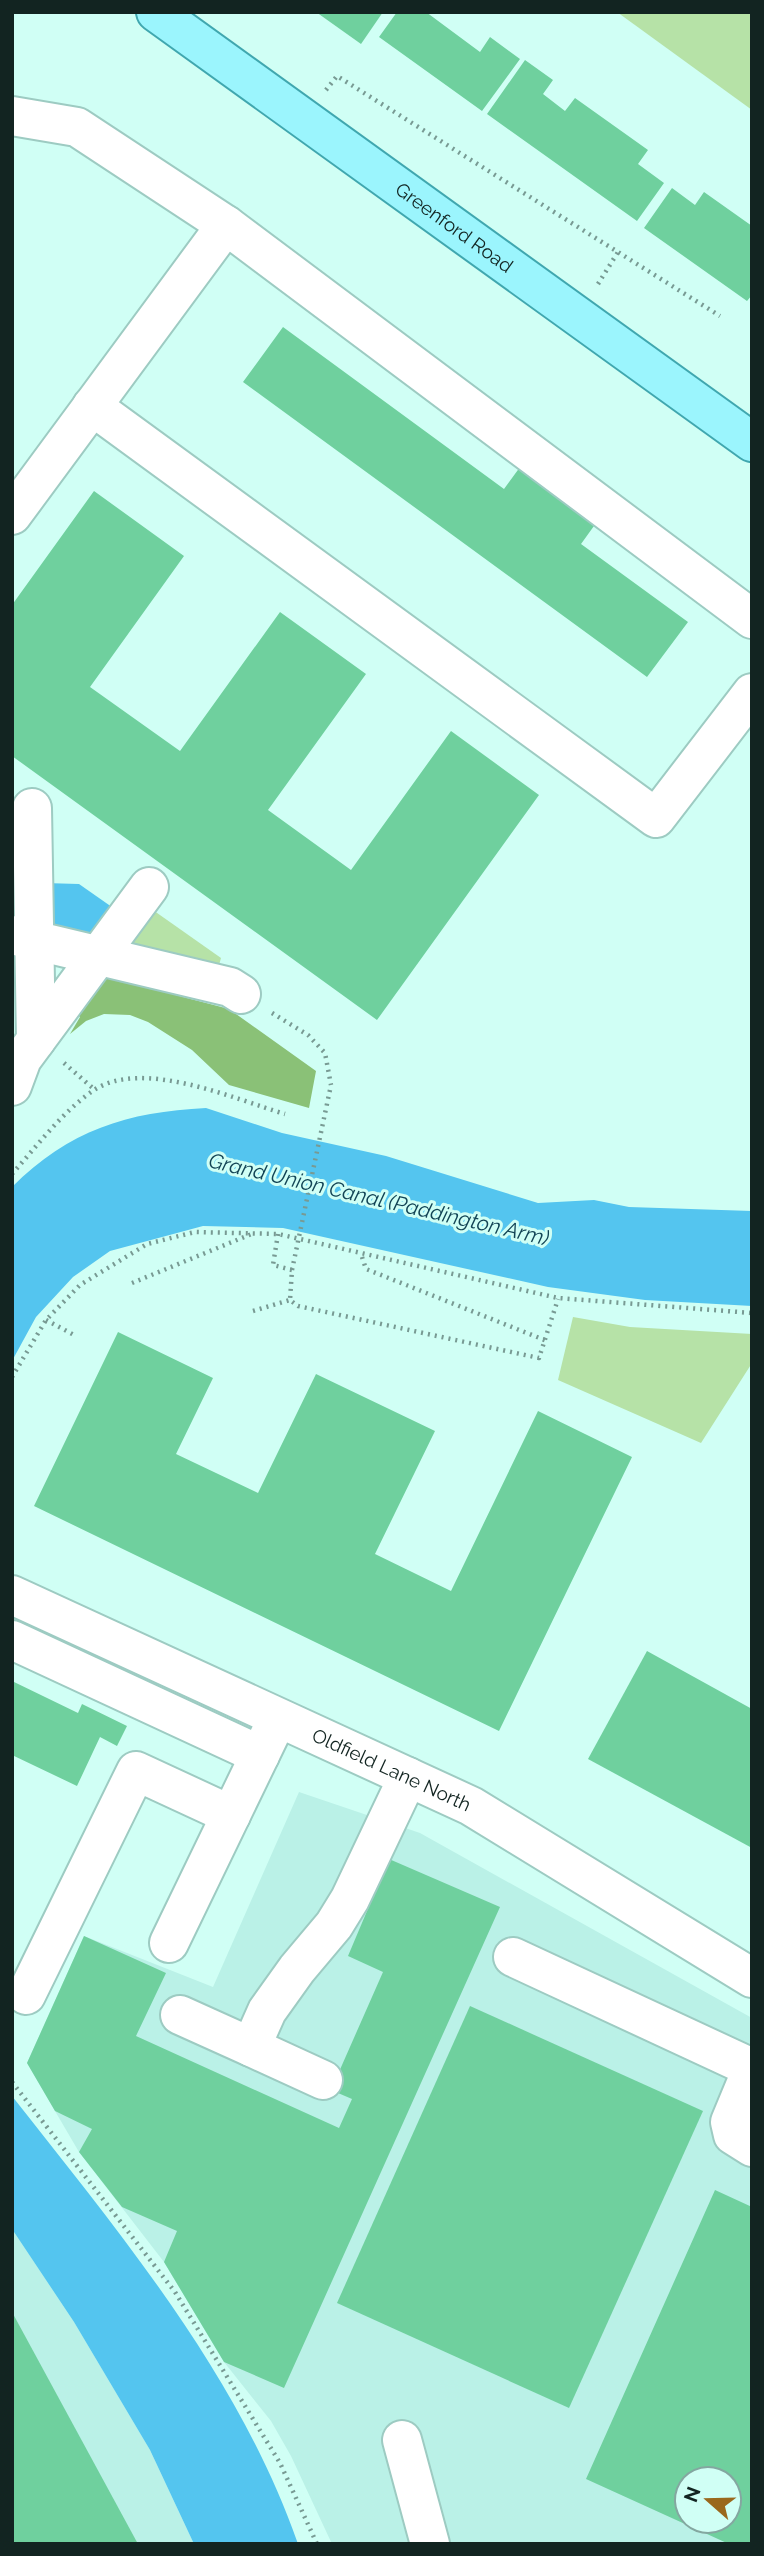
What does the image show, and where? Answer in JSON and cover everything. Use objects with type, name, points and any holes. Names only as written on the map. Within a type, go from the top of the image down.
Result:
[{"type":"main road","name":"Greenford Road","points":[[156,12],[752,442]]},
{"type":"street","points":[[12,116],[77,127],[226,225],[752,619]]},
{"type":"street","points":[[12,515],[226,225]]},
{"type":"street","points":[[92,405],[656,818],[752,693]]},
{"type":"street","points":[[32,808],[24,938],[36,1040]]},
{"type":"street","points":[[12,1086],[22,1059],[149,887]]},
{"type":"street","points":[[24,938],[230,987],[241,994]]},
{"type":"street","name":"Oldfield Lane North","points":[[23,1600],[471,1806],[752,1978]]},
{"type":"street","points":[[12,1640],[260,1755]]},
{"type":"street","points":[[169,1943],[278,1716]]},
{"type":"street","points":[[26,1995],[136,1771],[231,1815]]},
{"type":"street","points":[[251,2047],[267,2011],[297,1969],[334,1925],[350,1899],[408,1777]]},
{"type":"street","points":[[513,1957],[752,2068],[730,2122],[733,2135],[752,2147]]},
{"type":"street","points":[[180,2015],[323,2080]]},
{"type":"street","points":[[402,2441],[430,2544]]},
{"type":"path","points":[[303,117],[337,76],[720,316]]},
{"type":"path","points":[[604,275],[618,252]]},
{"type":"path","points":[[241,994],[308,1035],[325,1053],[331,1085],[292,1269],[290,1300]]},
{"type":"path","points":[[76,1073],[95,1090]]},
{"type":"path","points":[[12,1174],[55,1126],[95,1090],[122,1079],[154,1078],[285,1114]]},
{"type":"path","points":[[132,1283],[258,1231]]},
{"type":"path","points":[[12,1377],[46,1320],[80,1285],[147,1244],[195,1232],[258,1231],[278,1234],[362,1256],[558,1298],[662,1309],[752,1313]]},
{"type":"path","points":[[278,1234],[273,1265],[292,1269]]},
{"type":"path","points":[[362,1256],[366,1269],[547,1341]]},
{"type":"path","points":[[290,1300],[298,1306],[529,1358],[540,1358],[558,1298]]},
{"type":"path","points":[[253,1311],[290,1300]]},
{"type":"path","points":[[46,1320],[76,1336]]},
{"type":"path","points":[[12,2082],[175,2292],[280,2463],[317,2544]]},
{"type":"shaded area","points":[[299,1792],[420,1833],[752,2018],[752,2544],[332,2544],[291,2456],[271,2421],[224,2362],[164,2262],[79,2152],[27,2063],[84,1936],[213,1987]]},
{"type":"shaded area","points":[[12,2229],[74,2322],[150,2450],[194,2544],[12,2544]]},
{"type":"green space","points":[[617,12],[752,12],[752,110]]},
{"type":"green space","points":[[150,908],[221,958],[217,972],[121,948]]},
{"type":"green space","points":[[99,975],[229,1009],[316,1071],[309,1108],[229,1085],[192,1050],[148,1022],[130,1015],[104,1014],[86,1021],[70,1034],[80,1017],[74,1012]]},
{"type":"green space","points":[[573,1317],[630,1327],[752,1334],[752,1363],[701,1443],[558,1380]]},
{"type":"water","points":[[44,883],[79,884],[119,912],[99,940],[43,925]]},
{"type":"water","name":"Grand Union Canal (Paddington Arm)","points":[[206,1108],[282,1133],[386,1156],[538,1203],[594,1200],[629,1207],[752,1211],[752,1306],[645,1300],[548,1287],[283,1228],[203,1226],[110,1251],[73,1277],[36,1317],[12,1361],[12,1187],[55,1151],[101,1128],[150,1114]]},
{"type":"water","points":[[12,2096],[135,2254],[210,2365],[244,2422],[273,2482],[298,2544],[194,2544],[150,2450],[74,2322],[12,2229]]},
{"type":"building","points":[[316,12],[383,12],[361,44]]},
{"type":"building","points":[[397,12],[426,12],[480,52],[490,37],[520,59],[482,111],[379,37]]},
{"type":"building","points":[[525,60],[553,80],[543,94],[565,111],[575,98],[648,150],[638,164],[664,183],[637,221],[487,114]]},
{"type":"building","points":[[672,188],[695,205],[704,192],[752,226],[752,295],[747,301],[644,228]]},
{"type":"building","points":[[283,327],[504,489],[523,463],[599,519],[581,544],[688,622],[647,677],[243,382]]},
{"type":"building","points":[[94,491],[184,556],[90,687],[180,751],[280,612],[366,674],[268,810],[351,870],[451,731],[539,795],[377,1020],[12,756],[12,605]]},
{"type":"building","points":[[118,1332],[213,1378],[176,1454],[258,1493],[316,1374],[435,1431],[375,1554],[451,1591],[538,1411],[632,1457],[499,1731],[34,1506]]},
{"type":"building","points":[[647,1651],[752,1709],[752,1848],[588,1759]]},
{"type":"building","points":[[12,1681],[78,1713],[82,1704],[127,1726],[117,1746],[100,1737],[77,1786],[12,1755]]},
{"type":"building","points":[[389,1859],[500,1907],[284,2388],[224,2362],[164,2262],[177,2231],[122,2207],[79,2152],[92,2129],[55,2111],[27,2063],[84,1936],[166,1973],[136,2036],[339,2128],[352,2099],[331,2090],[383,1972],[348,1956]]},
{"type":"building","points":[[470,2006],[703,2111],[569,2408],[337,2303]]},
{"type":"building","points":[[715,2190],[752,2207],[752,2544],[729,2544],[709,2535],[743,2535],[743,2465],[673,2465],[673,2519],[586,2479]]},
{"type":"building","points":[[12,2312],[138,2544],[12,2544]]}]
